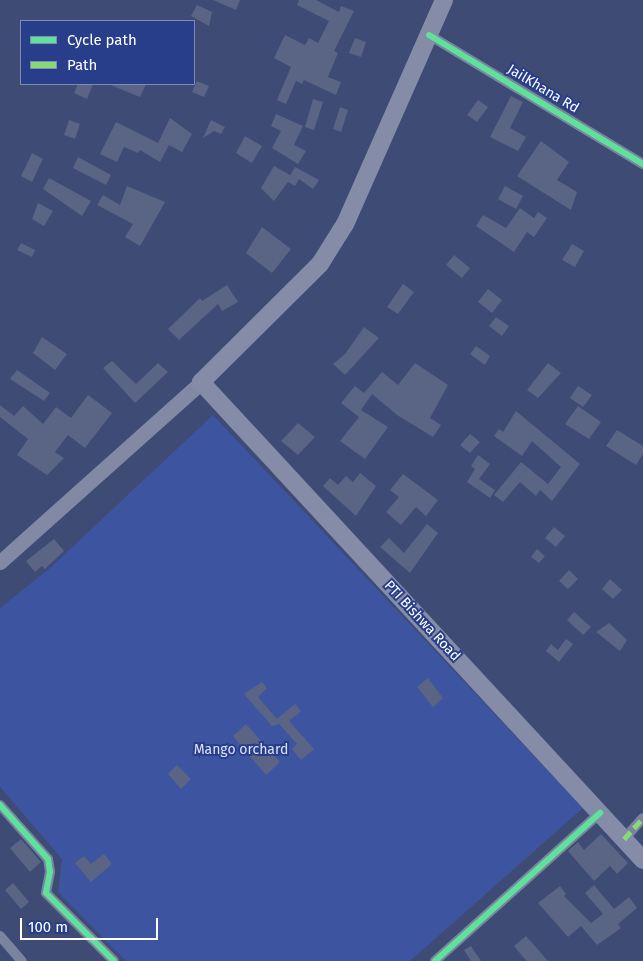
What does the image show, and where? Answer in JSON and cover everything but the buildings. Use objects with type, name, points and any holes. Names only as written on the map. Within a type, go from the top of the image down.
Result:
[{"type":"highway","points":[[200,382],[320,264],[345,224],[444,0]]},
{"type":"highway","name":"PTI Bishwa Road","points":[[200,382],[643,860]]},
{"type":"main road","points":[[0,562],[200,382]]},
{"type":"street","name":"JailKhana Rd","points":[[429,35],[643,164]]},
{"type":"street","points":[[0,805],[48,859],[50,872],[46,893],[114,961]]},
{"type":"street","points":[[435,961],[600,813]]},
{"type":"street","points":[[624,839],[643,818]]},
{"type":"street","points":[[0,936],[22,961]]},
{"type":"green space","name":"Mango orchard","points":[[213,415],[583,808],[410,961],[126,961],[58,892],[62,859],[0,787],[0,608],[50,568]]},
{"type":"marked path","points":[[624,839],[643,818]]},
{"type":"cycle path","points":[[429,35],[643,164]]},
{"type":"cycle path","points":[[0,805],[48,859],[50,872],[46,893],[114,961]]},
{"type":"cycle path","points":[[435,961],[600,813]]}]
